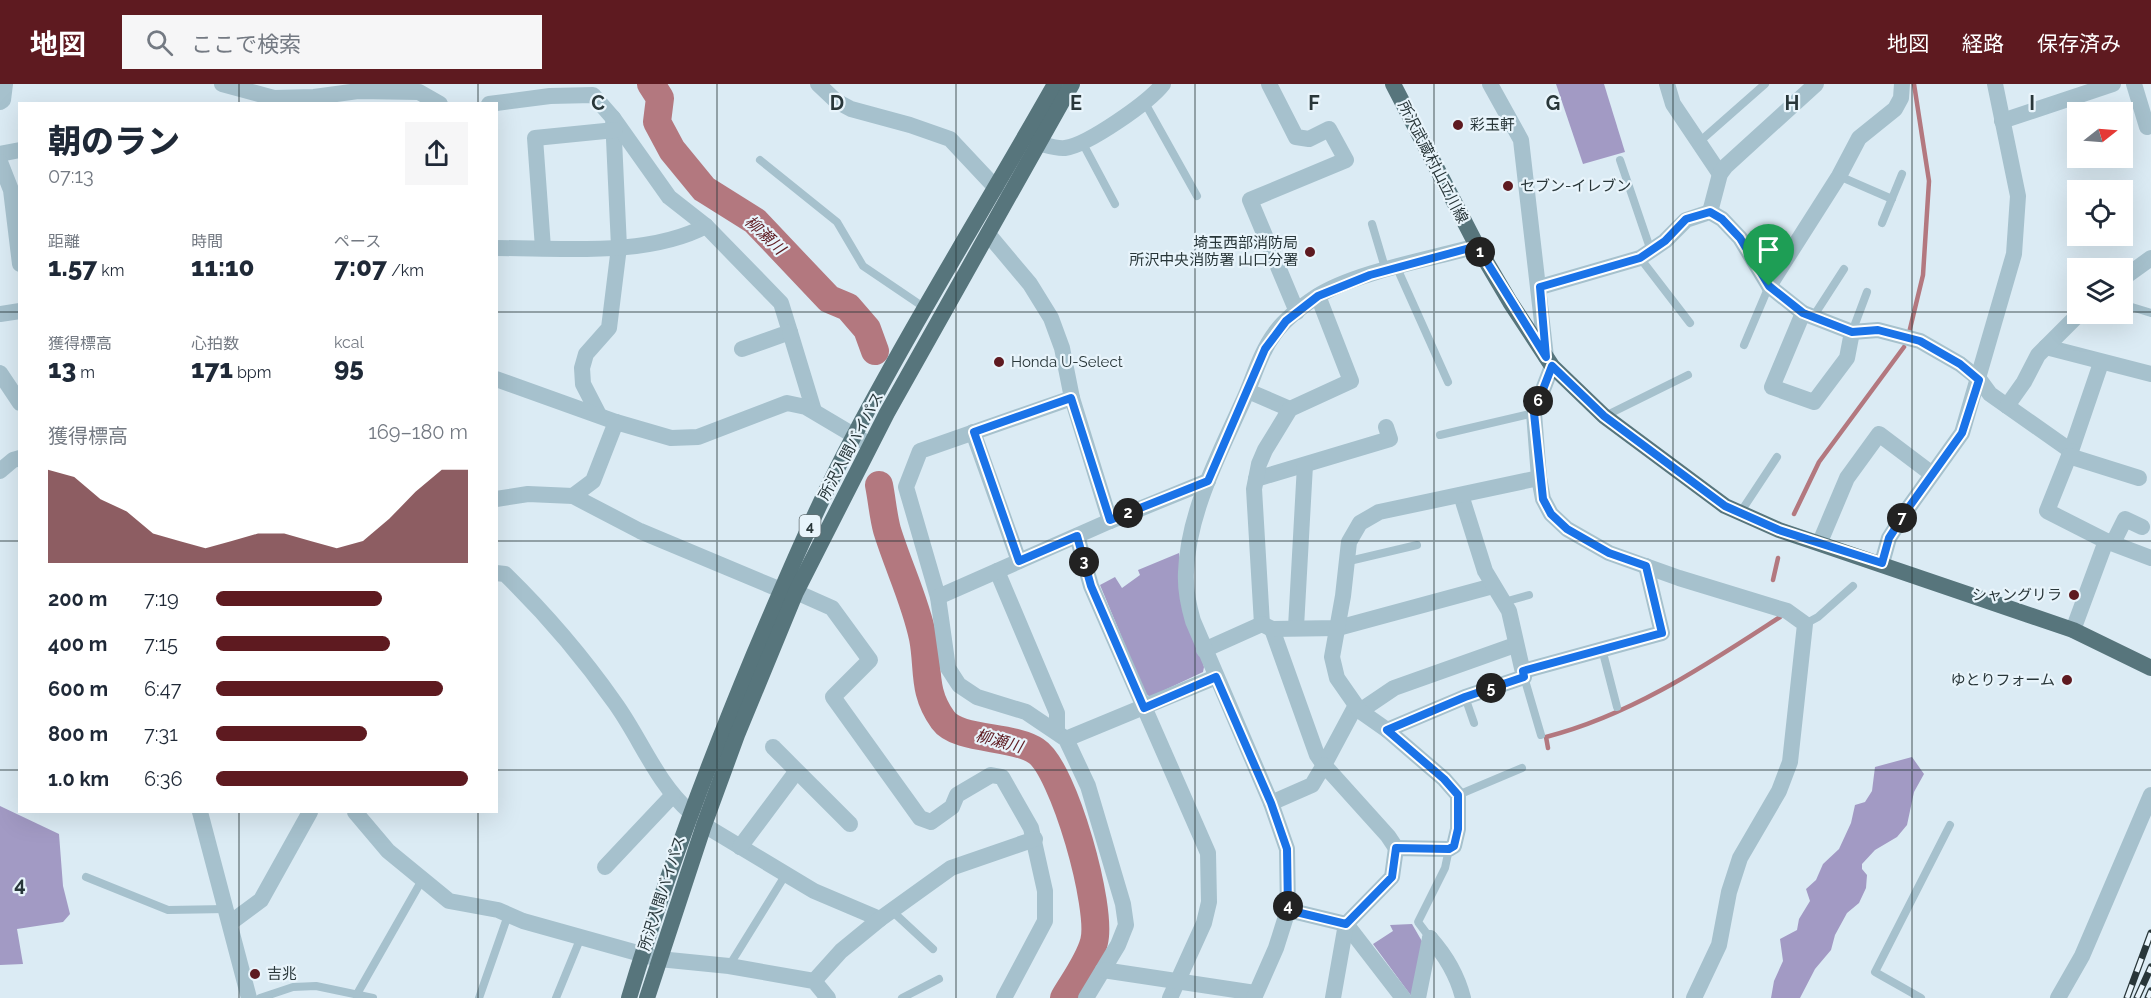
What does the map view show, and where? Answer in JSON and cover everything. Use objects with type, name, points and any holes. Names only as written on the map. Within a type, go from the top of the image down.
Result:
[{"type":"main road","name":"所沢入間バイパス","points":[[629,998],[690,812],[854,436],[925,308],[1055,84]]},
{"type":"main road","name":"所沢入間バイパス","points":[[647,998],[704,825],[788,591],[1037,142],[1072,84]]},
{"type":"main road","name":"所沢武蔵村山立川線","points":[[1392,84],[1477,246],[1549,361],[1604,416],[1725,506],[1740,513],[1779,530],[1882,563],[2073,630],[2151,668]]},
{"type":"street","points":[[0,102],[3,99],[5,84]]},
{"type":"street","points":[[222,84],[274,98],[315,100],[358,88],[419,92],[436,102]]},
{"type":"street","points":[[818,84],[836,101],[851,109],[950,139],[996,188]]},
{"type":"street","points":[[1037,142],[1063,148],[1082,142],[1145,103],[1163,84]]},
{"type":"street","points":[[1269,84],[1296,137],[1309,139],[1329,129],[1346,160],[1250,200],[1297,312]]},
{"type":"street","points":[[1490,84],[1521,140],[1549,361],[1534,413],[1539,478],[1543,499],[1551,514],[1567,529],[1609,553],[1787,610],[1805,624],[1790,762],[1779,791],[1740,858],[1729,892],[1719,945],[1694,998]]},
{"type":"street","points":[[1667,84],[1673,104],[1720,174]]},
{"type":"street","points":[[1710,212],[1720,174],[1732,158],[1816,84]]},
{"type":"street","points":[[1769,286],[1839,176],[1859,138],[1895,109],[1901,98],[1902,84]]},
{"type":"street","points":[[1882,563],[1889,538],[1962,433],[2014,254],[2018,196],[1995,84]]},
{"type":"street","points":[[2002,121],[2113,84]]},
{"type":"street","points":[[2134,84],[2147,127],[2151,125]]},
{"type":"street","points":[[498,103],[550,96],[575,89],[593,95],[669,197],[706,226],[781,303],[814,411]]},
{"type":"street","points":[[599,415],[583,384],[582,368],[586,354],[609,328],[619,247],[614,124]]},
{"type":"street","points":[[543,248],[535,138],[614,124]]},
{"type":"street","points":[[0,154],[18,150]]},
{"type":"street","points":[[0,162],[11,190],[18,248]]},
{"type":"street","points":[[1540,287],[1646,255],[1665,241],[1686,219],[1710,212],[1722,219],[1740,238],[1769,286],[1808,315],[1852,332],[1878,330],[1920,341],[1960,364],[1979,380],[1990,394],[2070,454],[2139,478]]},
{"type":"street","points":[[498,248],[619,247],[686,237],[706,226]]},
{"type":"street","points":[[988,234],[1030,284],[1050,318],[1062,348],[1071,398],[1110,520]]},
{"type":"street","points":[[1103,970],[1254,996],[1276,948],[1288,910],[1287,849],[1271,803],[1204,650],[1186,597],[1186,570],[1191,532],[1208,481],[1265,349],[1276,332],[1318,296],[1391,269],[1477,246]]},
{"type":"street","points":[[2133,271],[2151,258]]},
{"type":"street","points":[[1318,296],[1351,381],[1290,409],[1265,450],[1254,489],[1267,627],[1317,755],[1396,848],[1392,877],[1346,924],[1333,998]]},
{"type":"street","points":[[0,314],[18,311]]},
{"type":"street","points":[[1808,315],[1772,387],[1814,402],[1847,358],[1852,332]]},
{"type":"street","points":[[2007,406],[2046,347],[2069,324]]},
{"type":"street","points":[[742,349],[790,332]]},
{"type":"street","points":[[2046,347],[2151,374]]},
{"type":"street","points":[[2101,363],[2070,454],[2047,511],[2109,542],[2151,558]]},
{"type":"street","points":[[0,373],[18,400]]},
{"type":"street","points":[[498,381],[616,422],[671,438],[698,437],[787,403],[797,404],[814,411],[870,446]]},
{"type":"street","points":[[1248,391],[1290,409]]},
{"type":"street","points":[[1061,736],[1026,712],[977,698],[959,686],[948,668],[938,597],[906,487],[920,452],[1071,398]]},
{"type":"street","points":[[573,496],[593,481],[616,422]]},
{"type":"street","points":[[1256,479],[1390,439],[1386,427]]},
{"type":"street","points":[[974,432],[1019,561]]},
{"type":"street","points":[[1820,542],[1847,478],[1879,434],[1932,474]]},
{"type":"street","points":[[0,471],[18,459]]},
{"type":"street","points":[[1296,627],[1305,465]]},
{"type":"street","points":[[1396,848],[1449,849],[1454,846],[1458,829],[1458,795],[1444,779],[1387,730],[1358,709],[1337,678],[1332,657],[1349,542],[1360,523],[1368,517],[1539,478]]},
{"type":"street","points":[[938,597],[1110,520],[1208,481]]},
{"type":"street","points":[[498,499],[528,494],[573,496],[640,531],[832,608],[870,660],[832,697],[920,818],[931,822],[952,807],[957,795],[991,775],[1002,777],[1031,828],[1045,891],[1045,921],[1004,998]]},
{"type":"street","points":[[1461,495],[1485,571],[1504,602],[1515,628],[1515,645],[1523,674]]},
{"type":"street","points":[[2073,630],[2109,542],[2125,519],[2142,527]]},
{"type":"street","points":[[1077,536],[1091,586],[1208,853],[1209,902],[1204,923],[1170,998]]},
{"type":"street","points":[[1387,730],[1523,674],[1662,633],[1646,566]]},
{"type":"street","points":[[997,571],[1057,713],[1061,736],[1088,786],[1125,914],[1123,934],[1086,998]]},
{"type":"street","points":[[498,573],[505,574],[547,615],[616,704],[672,796],[690,812]]},
{"type":"street","points":[[1204,650],[1267,627],[1338,628],[1493,586]]},
{"type":"street","points":[[1271,803],[1311,785],[1358,709],[1394,688],[1515,645]]},
{"type":"street","points":[[1061,736],[1144,708],[1216,677]]},
{"type":"street","points":[[772,747],[850,824]]},
{"type":"street","points":[[740,847],[796,772]]},
{"type":"street","points":[[2058,998],[2082,957],[2151,795]]},
{"type":"street","points":[[605,867],[672,796]]},
{"type":"street","points":[[200,813],[249,998]]},
{"type":"street","points":[[228,916],[261,900],[309,813]]},
{"type":"street","points":[[356,813],[388,851],[449,901],[498,910],[508,915],[659,959],[729,966],[814,981],[825,997]]},
{"type":"street","points":[[704,825],[814,891],[886,914]]},
{"type":"street","points":[[814,981],[841,951],[886,914],[951,868],[1035,839]]},
{"type":"street","points":[[1288,910],[1346,924],[1403,998]]},
{"type":"street","points":[[1418,998],[1430,938]]},
{"type":"street","points":[[1430,938],[1446,956],[1459,982],[1463,998]]},
{"type":"lane","points":[[1698,143],[1765,84]]},
{"type":"lane","points":[[1145,103],[1197,196]]},
{"type":"lane","points":[[1082,142],[1115,204]]},
{"type":"lane","points":[[760,160],[837,222],[863,266],[925,308]]},
{"type":"lane","points":[[1620,160],[1646,255],[1690,323]]},
{"type":"lane","points":[[1882,223],[1902,174]]},
{"type":"lane","points":[[1839,176],[1892,199]]},
{"type":"lane","points":[[1372,224],[1391,269],[1448,382]]},
{"type":"lane","points":[[1808,315],[1844,269]]},
{"type":"lane","points":[[1744,345],[1769,286]]},
{"type":"lane","points":[[1852,332],[1867,292]]},
{"type":"lane","points":[[2133,307],[2151,313]]},
{"type":"lane","points":[[1604,416],[1688,375]]},
{"type":"lane","points":[[1440,435],[1534,413]]},
{"type":"lane","points":[[1740,513],[1777,457]]},
{"type":"lane","points":[[1345,562],[1417,545]]},
{"type":"lane","points":[[1805,624],[1818,617],[1853,586]]},
{"type":"lane","points":[[1504,602],[1529,595]]},
{"type":"lane","points":[[1602,649],[1617,706]]},
{"type":"lane","points":[[1523,674],[1541,735]]},
{"type":"lane","points":[[1465,697],[1474,723]]},
{"type":"lane","points":[[1458,795],[1522,768]]},
{"type":"lane","points":[[1921,998],[1875,972],[1950,825]]},
{"type":"lane","points":[[1430,938],[1418,922],[1445,868],[1449,849]]},
{"type":"lane","points":[[729,966],[786,874]]},
{"type":"lane","points":[[86,877],[168,910],[228,916]]},
{"type":"lane","points":[[357,994],[422,880]]},
{"type":"lane","points":[[886,914],[933,949]]},
{"type":"lane","points":[[479,998],[508,915]]},
{"type":"lane","points":[[556,998],[581,937]]},
{"type":"lane","points":[[902,998],[939,979]]},
{"type":"lane","points":[[260,998],[293,987],[316,986],[373,998]]},
{"type":"shaded area","points":[[1556,84],[1604,84],[1625,152],[1583,164]]},
{"type":"shaded area","points":[[1179,553],[1180,572],[1204,667],[1203,672],[1150,697],[1145,693],[1100,585],[1115,577],[1122,588],[1140,575],[1138,570]]},
{"type":"shaded area","points":[[1912,757],[1924,774],[1914,792],[1907,825],[1897,837],[1875,850],[1862,864],[1862,869],[1867,875],[1866,888],[1859,903],[1847,913],[1835,935],[1831,950],[1815,969],[1800,998],[1771,998],[1774,981],[1783,961],[1780,939],[1797,930],[1799,919],[1810,901],[1806,889],[1816,880],[1823,864],[1839,849],[1851,823],[1855,805],[1865,802],[1872,791],[1875,767]]},
{"type":"shaded area","points":[[0,806],[59,834],[63,886],[70,914],[63,922],[17,929],[23,964],[0,965]]},
{"type":"shaded area","points":[[1412,924],[1423,943],[1412,997],[1373,944],[1393,931],[1390,925]]},
{"type":"waterway","name":"柳瀬川","points":[[651,84],[660,98],[657,122],[672,150],[704,189],[755,221],[829,299],[848,307],[867,329],[875,351]]},
{"type":"waterway","points":[[1909,333],[1923,275],[1929,181],[1914,84]]},
{"type":"waterway","points":[[1794,514],[1819,462],[1904,347]]},
{"type":"waterway","name":"柳瀬川","points":[[879,485],[887,530],[920,624],[925,649],[927,680],[936,709],[950,727],[973,735],[1014,742],[1036,751],[1047,763],[1069,811],[1087,872],[1095,925],[1094,942],[1089,956],[1064,998]]},
{"type":"waterway","points":[[1773,580],[1778,558]]},
{"type":"waterway","points":[[1548,748],[1546,737],[1608,716],[1668,687],[1780,617]]},
{"type":"railway","points":[[2127,998],[2151,933]]},
{"type":"railway","points":[[2137,998],[2151,967]]},
{"type":"railway","points":[[2148,998],[2151,991]]},
{"type":"place","name":"彩玉軒","points":[[1458,125]]},
{"type":"place","name":"セブン-イレブン","points":[[1508,186]]},
{"type":"place","name":"埼玉西部消防局 所沢中央消防署 山口分署","points":[[1310,252]]},
{"type":"place","name":"Honda U-Select","points":[[999,362]]},
{"type":"place","name":"シャングリラ","points":[[2074,595]]},
{"type":"place","name":"ゆとりフォーム","points":[[2067,680]]},
{"type":"place","name":"吉兆","points":[[255,974]]},
{"type":"route","points":[[1710,212],[1722,219],[1740,238],[1769,286],[1803,313],[1852,332],[1878,330],[1920,341],[1960,364],[1979,380],[1962,433],[1889,538],[1882,563],[1779,530],[1725,506],[1604,416],[1552,366],[1534,413],[1543,499],[1551,514],[1567,529],[1609,553],[1646,566],[1662,633],[1523,671],[1524,677],[1465,697],[1387,730],[1444,779],[1458,795],[1458,829],[1454,846],[1449,849],[1396,848],[1392,877],[1346,924],[1288,910],[1287,849],[1271,803],[1216,677],[1144,708],[1091,586],[1077,536],[1019,561],[974,432],[1071,398],[1110,520],[1208,481],[1248,391],[1257,365],[1276,332],[1286,321],[1318,296],[1370,275],[1477,246],[1546,357],[1540,287],[1640,258],[1665,241],[1686,219],[1710,212]]}]
